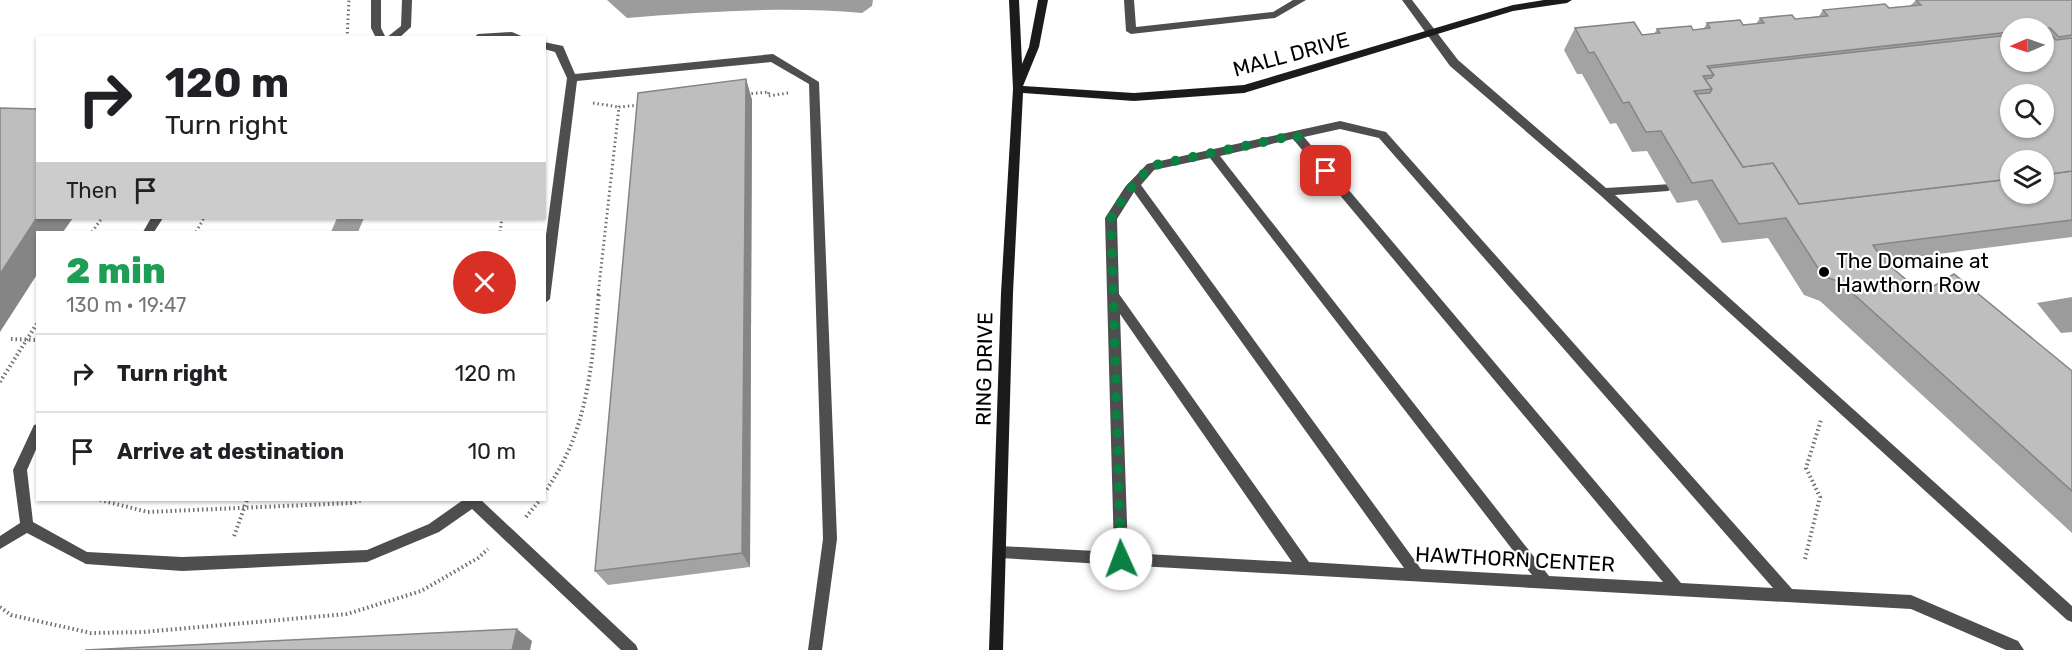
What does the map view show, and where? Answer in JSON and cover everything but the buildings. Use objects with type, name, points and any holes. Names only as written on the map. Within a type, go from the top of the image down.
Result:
[{"type":"street","name":"RING DRIVE","points":[[996,650],[1007,293],[1018,89],[1014,0]]},
{"type":"street","name":"RING DRIVE","points":[[1018,89],[1034,47],[1043,0]]},
{"type":"street","name":"MALL DRIVE","points":[[1018,89],[1134,97],[1244,89],[1513,8],[1567,0]]},
{"type":"lane","points":[[376,0],[376,28],[380,36]]},
{"type":"lane","points":[[394,36],[406,27],[407,0]]},
{"type":"lane","points":[[1129,0],[1131,31],[1275,15],[1301,0]]},
{"type":"lane","points":[[1407,0],[1454,63],[1604,192],[2072,615]]},
{"type":"lane","points":[[495,36],[512,34],[516,36]]},
{"type":"lane","points":[[546,46],[559,49],[572,78],[546,283]]},
{"type":"lane","points":[[572,78],[773,58],[814,82],[830,539],[815,650]]},
{"type":"lane","points":[[1121,559],[1111,218],[1134,184],[1151,166],[1340,125],[1382,135],[1789,596]]},
{"type":"lane","points":[[1296,135],[1677,588]]},
{"type":"lane","points":[[1212,153],[1545,582]]},
{"type":"lane","points":[[1134,184],[1417,574]]},
{"type":"lane","points":[[1604,192],[1668,187]]},
{"type":"lane","points":[[1113,295],[1305,568]]},
{"type":"lane","points":[[27,526],[20,471],[36,434]]},
{"type":"lane","points":[[27,526],[86,558],[182,564],[367,556],[434,528],[472,501]]},
{"type":"lane","points":[[474,501],[631,650]]},
{"type":"lane","points":[[0,543],[27,526]]},
{"type":"lane","name":"HAWTHORN CENTER","points":[[1000,552],[1911,602],[2013,646],[2017,650]]},
{"type":"path","points":[[347,36],[349,0]]},
{"type":"path","points":[[738,95],[769,92],[768,96],[814,89]]},
{"type":"path","points":[[546,491],[559,472],[581,421],[591,363],[619,107],[652,104]]},
{"type":"path","points":[[0,382],[36,325]]},
{"type":"path","points":[[12,339],[36,340]]},
{"type":"path","points":[[1805,560],[1820,497],[1806,468],[1823,414]]},
{"type":"path","points":[[104,501],[148,512],[359,501]]},
{"type":"path","points":[[224,562],[247,501]]},
{"type":"path","points":[[0,607],[11,615],[91,633],[143,632],[347,614],[421,591],[478,558],[531,513],[539,501]]},
{"type":"shaded area","points":[[607,0],[873,0],[872,6],[862,13],[774,10],[627,18]]},
{"type":"shaded area","points":[[337,219],[364,219],[358,231],[331,231]]},
{"type":"shaded area","points":[[2072,297],[2072,332],[2061,333],[2037,303]]},
{"type":"place","name":"The Domaine at Hawthorn Row","points":[[1824,272]]},
{"type":"route","points":[[1121,559],[1111,218],[1129,190],[1151,166],[1296,135],[1326,171]]}]
